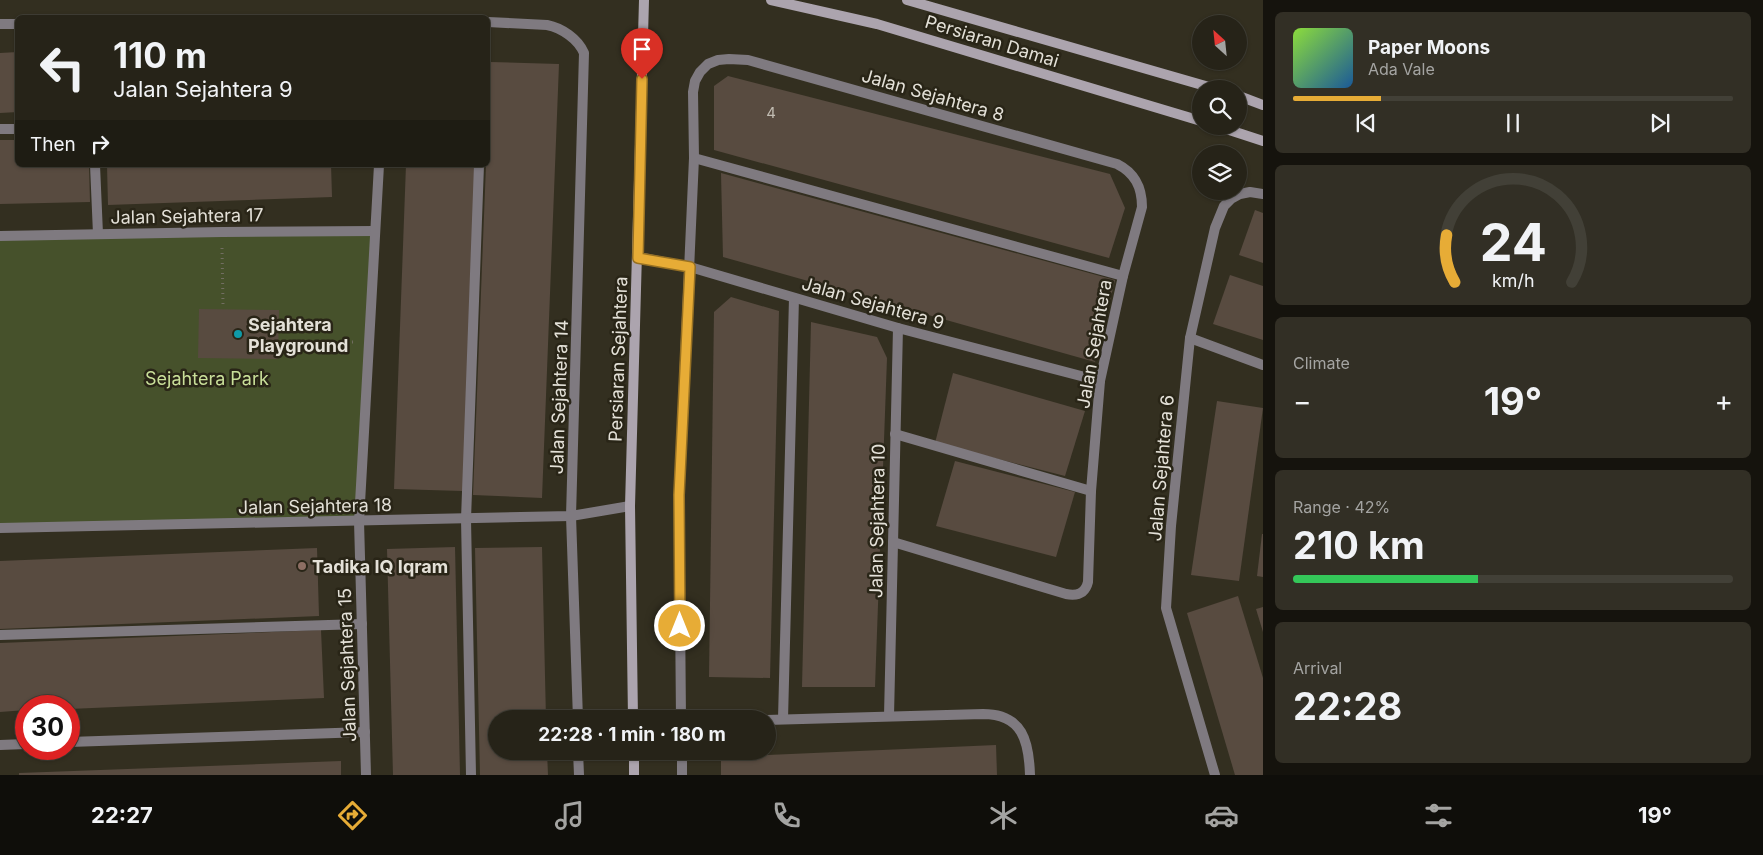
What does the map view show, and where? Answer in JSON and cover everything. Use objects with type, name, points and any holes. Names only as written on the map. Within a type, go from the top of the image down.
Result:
[{"type":"main road","name":"Persiaran Sejahtera","points":[[633,710],[630,506],[644,0]]},
{"type":"main road","name":"Persiaran Damai","points":[[771,0],[877,24],[1192,118]]},
{"type":"main road","name":"Persiaran Damai","points":[[907,0],[1192,82]]},
{"type":"main road","points":[[1247,99],[1263,105]]},
{"type":"main road","points":[[1244,135],[1263,141]]},
{"type":"main road","points":[[634,760],[634,775]]},
{"type":"street","name":"Jalan Sejahtera 14","points":[[490,22],[547,25],[560,29],[574,40],[584,53],[571,516],[578,710]]},
{"type":"street","points":[[0,24],[15,24]]},
{"type":"street","name":"Jalan Sejahtera 8","points":[[681,710],[679,495],[694,158],[693,92],[695,81],[700,72],[708,64],[718,60],[748,60],[1108,162]]},
{"type":"street","points":[[0,129],[15,129]]},
{"type":"street","points":[[694,158],[1123,276]]},
{"type":"street","name":"Jalan Sejahtera","points":[[893,542],[1066,594],[1082,593],[1087,586],[1091,491],[1100,381],[1123,276],[1142,207],[1142,196],[1134,176],[1125,168],[1108,162]]},
{"type":"street","points":[[95,167],[98,234]]},
{"type":"street","name":"Jalan Sejahtera 15","points":[[366,775],[359,521],[379,167]]},
{"type":"street","points":[[471,775],[466,519],[479,167]]},
{"type":"street","name":"Jalan Sejahtera 6","points":[[1215,775],[1166,604],[1171,526],[1190,338],[1215,228],[1224,206],[1231,199],[1240,194],[1250,192],[1263,194]]},
{"type":"street","name":"Jalan Sejahtera 17","points":[[0,236],[375,231]]},
{"type":"street","name":"Jalan Sejahtera 9","points":[[638,258],[690,267],[898,328],[1100,381]]},
{"type":"street","points":[[783,719],[794,298]]},
{"type":"street","name":"Jalan Sejahtera 10","points":[[890,716],[898,328]]},
{"type":"street","points":[[1190,338],[1263,365]]},
{"type":"street","points":[[896,434],[1091,491]]},
{"type":"street","name":"Jalan Sejahtera 18","points":[[0,528],[571,516],[630,506]]},
{"type":"street","points":[[0,635],[362,624]]},
{"type":"street","points":[[776,719],[983,714],[1003,717],[1018,728],[1024,737],[1028,750],[1030,775]]},
{"type":"street","points":[[80,742],[365,732]]},
{"type":"street","points":[[0,745],[15,744]]},
{"type":"street","points":[[578,760],[579,775]]},
{"type":"street","points":[[682,760],[682,775]]},
{"type":"path","points":[[222,232],[223,305]]},
{"type":"path","points":[[287,344],[369,341]]},
{"type":"green space","name":"Sejahtera Park","points":[[375,231],[359,521],[0,528],[0,236]]},
{"type":"building","points":[[15,52],[15,112],[0,113],[0,53]]},
{"type":"building","points":[[490,62],[559,64],[542,498],[473,495],[486,167],[490,167]]},
{"type":"building","points":[[728,76],[1110,174],[1125,208],[1109,258],[714,150],[714,86]]},
{"type":"building","points":[[0,140],[15,140],[15,167],[89,167],[90,202],[0,204]]},
{"type":"building","points":[[107,167],[331,167],[332,197],[108,205]]},
{"type":"building","points":[[406,167],[475,167],[463,491],[394,489]]},
{"type":"building","points":[[721,173],[1115,280],[1095,362],[723,257]]},
{"type":"building","points":[[1255,210],[1263,213],[1263,263],[1239,255]]},
{"type":"building","points":[[1230,275],[1263,286],[1263,340],[1213,324]]},
{"type":"building","points":[[731,297],[779,311],[770,678],[709,677],[714,312]]},
{"type":"building","name":"Sejahtera Playground","points":[[199,309],[279,310],[278,359],[198,358]]},
{"type":"building","points":[[811,322],[877,337],[887,358],[875,687],[802,687]]},
{"type":"building","points":[[953,373],[1085,411],[1065,476],[935,443]]},
{"type":"building","points":[[1217,401],[1263,408],[1239,581],[1191,575]]},
{"type":"building","points":[[955,461],[1075,492],[1056,557],[936,526]]},
{"type":"building","points":[[1263,534],[1263,577],[1257,576]]},
{"type":"building","points":[[455,547],[460,775],[393,775],[387,549]]},
{"type":"building","points":[[542,547],[546,710],[488,710],[488,760],[547,760],[548,775],[480,775],[475,548]]},
{"type":"building","points":[[317,548],[319,616],[0,629],[0,561]]},
{"type":"building","points":[[1238,596],[1263,678],[1263,775],[1235,775],[1187,613]]},
{"type":"building","points":[[1263,607],[1263,632],[1256,609]]},
{"type":"building","points":[[321,630],[324,698],[80,709],[80,695],[15,695],[15,711],[0,712],[0,643]]},
{"type":"building","points":[[996,745],[997,775],[721,775],[721,760],[776,760],[776,755]]},
{"type":"building","points":[[341,761],[341,775],[19,775],[19,773]]},
{"type":"place","name":"Sejahtera Playground","points":[[238,334]]},
{"type":"place","name":"Tadika IQ Iqram","points":[[302,566]]},
{"type":"route","points":[[642,79],[638,258],[690,267],[679,495],[680,626]]}]
